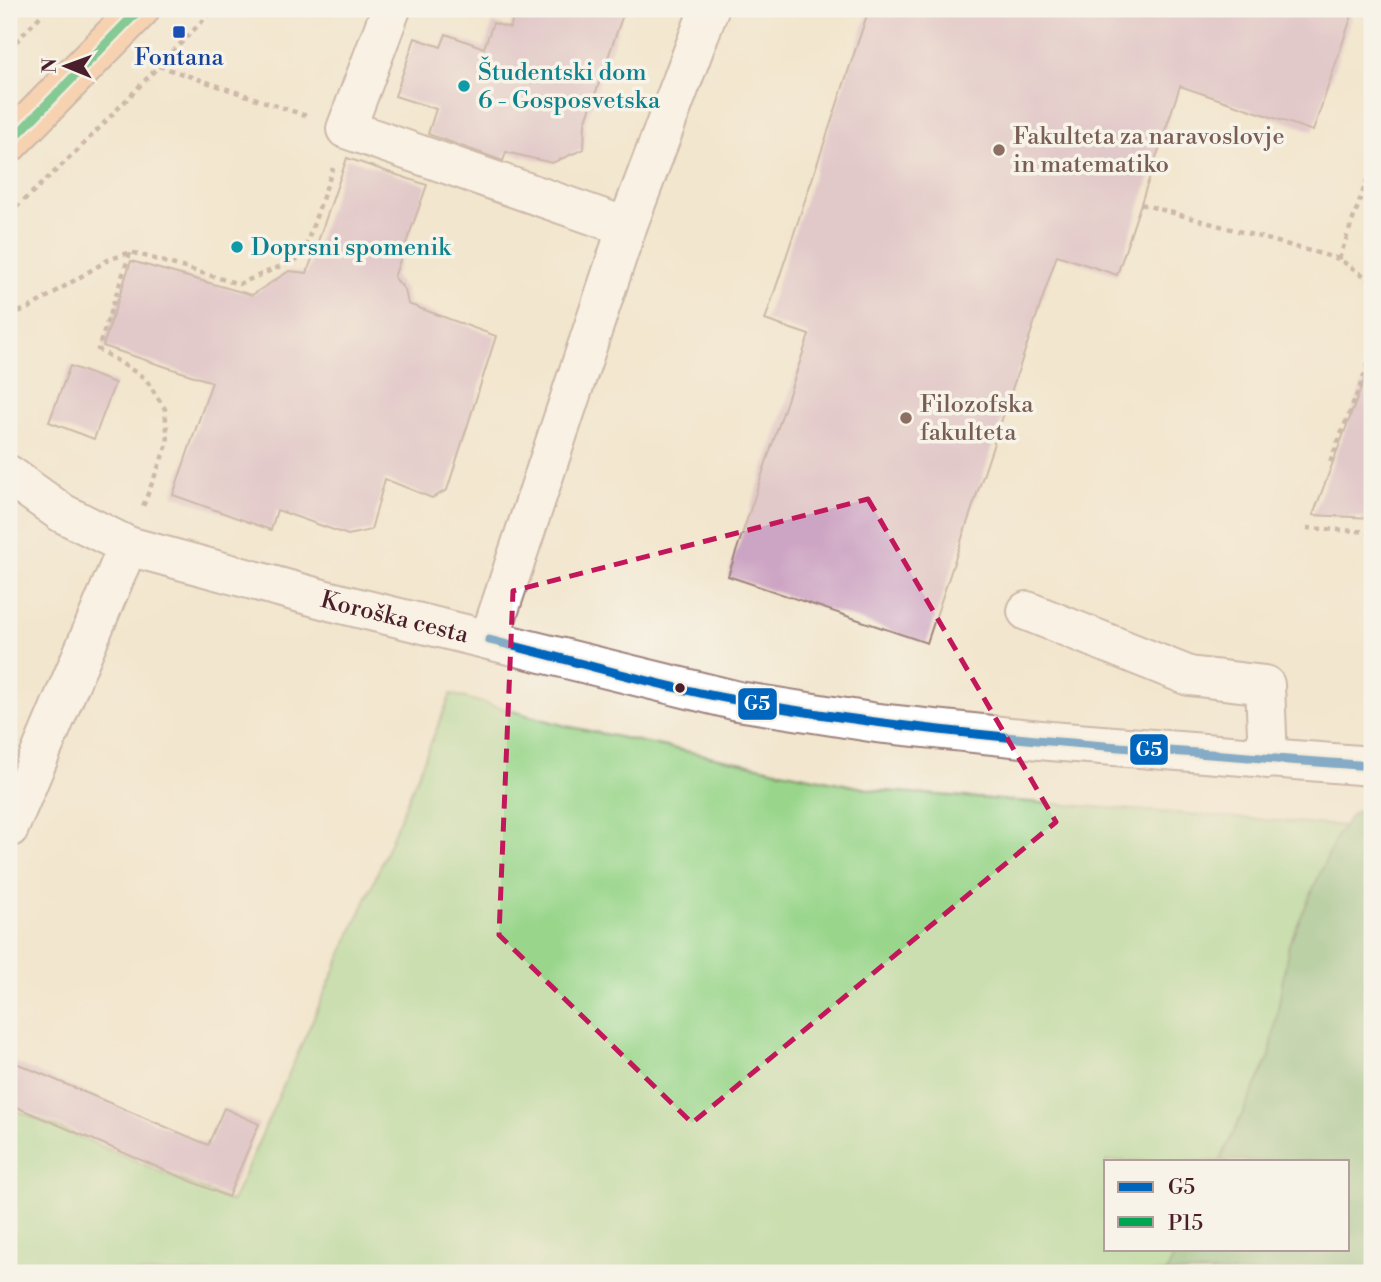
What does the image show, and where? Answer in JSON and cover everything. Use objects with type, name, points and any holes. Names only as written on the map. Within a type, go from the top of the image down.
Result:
[{"type":"main road","points":[[9,144],[139,9]]},
{"type":"street","points":[[391,9],[346,129],[627,227]]},
{"type":"street","points":[[489,640],[627,227],[709,9]]},
{"type":"street","name":"Koroška cesta","points":[[9,475],[62,513],[128,546],[323,599],[737,701],[877,723],[1372,766]]},
{"type":"street","points":[[9,828],[128,546]]},
{"type":"street","points":[[1027,611],[1189,676],[1265,685],[1269,759]]},
{"type":"path","points":[[9,49],[47,9]]},
{"type":"path","points":[[9,214],[77,151],[214,9]]},
{"type":"path","points":[[179,32],[185,39]]},
{"type":"path","points":[[9,315],[29,307],[108,260],[131,252],[239,284],[302,257],[346,129],[159,66]]},
{"type":"path","points":[[1339,259],[1372,166]]},
{"type":"path","points":[[1141,204],[1339,259],[1372,281]]},
{"type":"path","points":[[128,546],[168,442],[165,409],[145,378],[98,349],[131,252]]},
{"type":"path","points":[[1330,461],[1370,365],[1372,346]]},
{"type":"path","points":[[1307,528],[1372,532]]},
{"type":"highlighted area","points":[[868,499],[1056,822],[692,1123],[499,935],[513,591]]},
{"type":"green space","points":[[451,694],[566,726],[873,790],[1343,826],[1289,944],[1270,1056],[1220,1160],[1104,1160],[1104,1250],[1178,1250],[1166,1273],[9,1273],[9,1107],[232,1202],[375,879]]},
{"type":"green space","points":[[1372,802],[1372,1273],[1166,1273],[1178,1250],[1350,1250],[1350,1160],[1220,1160],[1270,1056],[1289,944],[1336,837],[1352,814]]},
{"type":"building","name":"Študentski dom 6 - Gosposvetska","points":[[516,9],[625,9],[585,123],[584,149],[552,163],[506,152],[503,161],[428,134],[436,109],[395,96],[415,38],[441,47],[446,34],[484,48],[493,23],[510,28]]},
{"type":"building","points":[[869,9],[1354,9],[1313,131],[1180,86],[1117,275],[1057,255],[927,643],[728,576],[809,335],[765,320]]},
{"type":"building","points":[[347,158],[427,185],[394,277],[405,290],[408,304],[496,336],[447,490],[432,498],[385,479],[371,530],[348,535],[277,510],[271,530],[173,495],[212,382],[103,346],[131,261],[252,295],[289,271],[307,273]]},
{"type":"building","points":[[70,366],[115,383],[94,439],[49,422]]},
{"type":"building","points":[[1369,367],[1372,367],[1372,518],[1313,515]]},
{"type":"building","points":[[9,1060],[208,1145],[224,1108],[259,1124],[228,1197],[9,1104]]},
{"type":"transit line","name":"P15","points":[[9,143],[140,9]]},
{"type":"transit line","name":"G5","points":[[489,640],[677,688],[819,714],[1055,742],[1372,766]]},
{"type":"place","name":"Fontana","points":[[179,32]]},
{"type":"place","name":"Študentski dom 6 - Gosposvetska","points":[[464,86]]},
{"type":"place","name":"Fakulteta za naravoslovje in matematiko","points":[[999,150]]},
{"type":"place","name":"Doprsni spomenik","points":[[237,247]]},
{"type":"place","name":"Filozofska fakulteta","points":[[906,418]]}]
